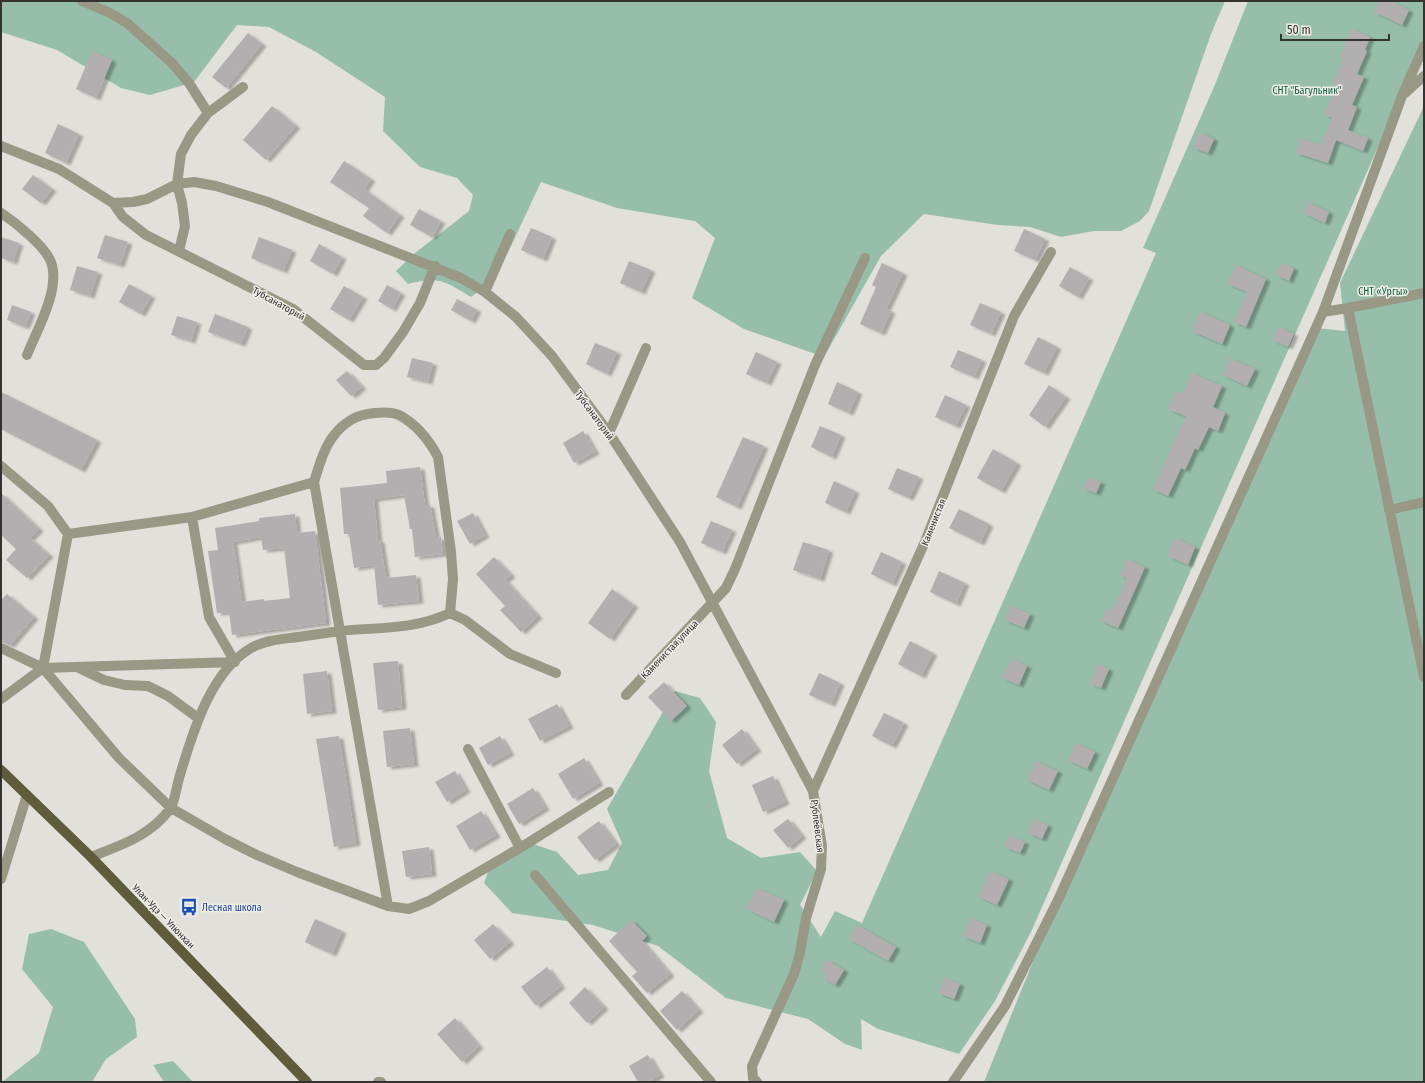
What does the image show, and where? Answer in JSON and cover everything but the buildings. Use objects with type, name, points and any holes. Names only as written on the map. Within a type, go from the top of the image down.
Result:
[{"type":"main road","name":"Улан-Удэ — Улюнхан","points":[[1,770],[91,857],[307,1082]]},
{"type":"street","points":[[82,1],[110,13],[127,23],[172,63],[189,83],[208,113]]},
{"type":"street","points":[[952,1082],[1005,1006],[1058,900],[1323,312],[1402,96],[1424,46]]},
{"type":"street","points":[[1402,96],[1424,76]]},
{"type":"street","points":[[179,251],[185,226],[182,203],[177,184],[181,154],[191,135],[208,113],[243,87]]},
{"type":"street","name":"Тубсанаторий","points":[[1,146],[59,169],[113,202],[123,217],[146,235],[293,309],[364,365],[376,365],[384,358],[403,332],[420,303],[435,266]]},
{"type":"street","name":"Тубсанаторий","points":[[113,202],[133,202],[147,199],[177,184],[194,182],[241,192],[435,266],[461,278],[485,292],[516,318],[552,356],[609,433],[680,542],[713,604]]},
{"type":"street","points":[[1,213],[43,249],[52,264],[54,280],[50,298],[28,355]]},
{"type":"street","points":[[485,292],[510,234]]},
{"type":"street","name":"Каменистая","points":[[813,791],[924,544],[1014,316],[1050,252]]},
{"type":"street","points":[[713,604],[726,588],[735,569],[815,365],[865,258]]},
{"type":"street","points":[[1323,312],[1424,293]]},
{"type":"street","points":[[1348,308],[1424,677]]},
{"type":"street","points":[[609,433],[646,348]]},
{"type":"street","points":[[388,906],[314,482],[321,458],[334,435],[351,419],[376,412],[398,414],[416,427],[430,443],[438,457],[451,552],[453,579],[450,612]]},
{"type":"street","points":[[1,466],[48,506],[68,534],[43,668]]},
{"type":"street","points":[[68,534],[192,517],[314,482]]},
{"type":"street","points":[[1389,510],[1424,502]]},
{"type":"street","points":[[192,517],[209,617],[235,662]]},
{"type":"street","name":"Рублеёвская","points":[[713,604],[813,791],[822,846],[821,869],[806,918],[800,953],[794,974],[752,1066],[752,1078],[757,1082]]},
{"type":"street","name":"Каменистая улица","points":[[626,695],[713,604]]},
{"type":"street","points":[[91,857],[132,841],[151,830],[171,808],[198,718],[216,685],[235,662],[252,648],[272,641],[340,631],[412,626],[433,621],[450,612]]},
{"type":"street","points":[[450,612],[465,620],[510,654],[556,673]]},
{"type":"street","points":[[1,648],[43,668],[119,758],[171,808],[258,855],[296,872],[388,906],[409,909],[429,901],[520,848],[609,792]]},
{"type":"street","points":[[1,699],[43,668],[235,662]]},
{"type":"street","points":[[78,667],[104,680],[125,685],[148,686],[168,696],[198,718]]},
{"type":"street","points":[[468,749],[520,848]]},
{"type":"street","points":[[1,879],[27,795]]},
{"type":"street","points":[[535,875],[711,1082]]},
{"type":"green space","points":[[1,1],[1225,1],[1211,34],[1149,211],[1140,221],[1121,231],[1094,231],[1061,237],[1030,227],[998,225],[924,214],[881,256],[824,357],[744,329],[692,298],[715,238],[695,221],[617,208],[541,182],[496,278],[471,297],[455,287],[435,280],[408,284],[396,271],[415,253],[469,211],[473,195],[457,178],[420,167],[383,131],[385,97],[316,52],[269,27],[237,25],[194,82],[150,95],[121,88],[57,50],[1,32]]},
{"type":"green space","name":"СНТ \"Багульник\"","points":[[1248,1],[1424,1],[1424,43],[1031,932],[995,1001],[959,1054],[878,1029],[861,1019],[862,1050],[845,1044],[808,1019],[726,998],[658,946],[593,925],[512,913],[484,883],[492,861],[521,840],[557,852],[578,875],[608,870],[622,843],[607,809],[675,691],[700,698],[716,722],[709,771],[727,838],[761,858],[800,852],[817,871],[800,905],[821,937],[835,911],[862,923],[1156,253],[1143,248],[1214,87]]},
{"type":"green space","name":"СНТ «Ургы»","points":[[1424,106],[1424,1082],[984,1082],[1058,900],[1317,328],[1345,331],[1340,283]]},
{"type":"green space","points":[[51,929],[84,942],[135,1019],[137,1037],[106,1059],[92,1082],[2,1082],[39,1053],[53,1007],[22,969],[29,934]]},
{"type":"green space","points":[[173,1061],[193,1082],[164,1082],[153,1065]]},
{"type":"place","name":"Лесная школа","points":[[189,907]]}]
